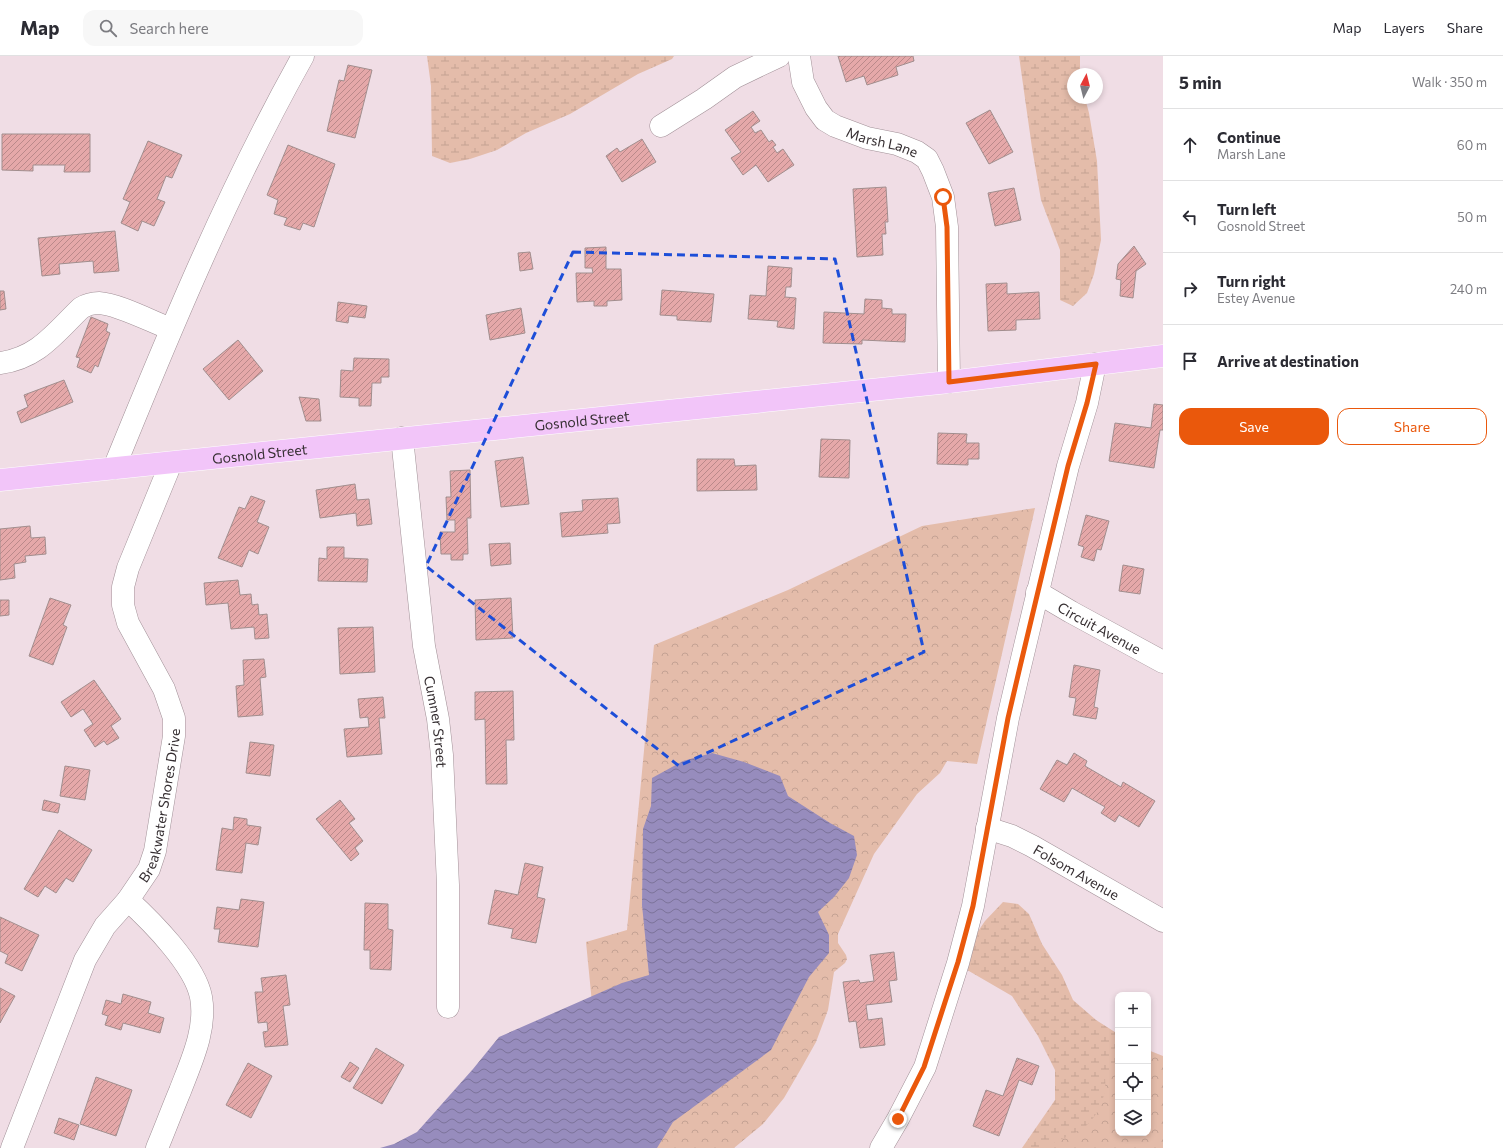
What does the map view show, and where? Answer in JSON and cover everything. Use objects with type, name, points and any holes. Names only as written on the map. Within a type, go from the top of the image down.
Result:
[{"type":"main road","name":"Gosnold Street","points":[[0,480],[949,382],[1163,356]]},
{"type":"street","points":[[114,468],[171,329],[250,157],[303,56]]},
{"type":"street","points":[[662,126],[704,99],[735,76],[779,56]]},
{"type":"street","name":"Marsh Lane","points":[[800,56],[803,82],[816,108],[826,120],[835,126],[861,135],[897,144],[917,152],[927,159],[933,171],[943,197],[947,227],[949,382]]},
{"type":"street","points":[[0,363],[11,361],[34,352],[80,308],[89,304],[99,303],[116,307],[171,329]]},
{"type":"street","points":[[881,1148],[898,1119],[924,1067],[939,1024],[973,906],[1008,718],[1068,466],[1087,403],[1096,364]]},
{"type":"street","name":"Cumner Street","points":[[402,438],[424,646],[438,720],[442,754],[448,885],[448,1007]]},
{"type":"street","name":"Breakwater Shores Drive","points":[[12,1148],[85,960],[105,926],[128,900],[149,869],[156,851],[174,736],[174,718],[164,689],[128,623],[123,605],[123,587],[128,568],[171,463]]},
{"type":"street","name":"Circuit Avenue","points":[[1037,592],[1163,662]]},
{"type":"street","name":"Folsom Avenue","points":[[987,828],[1012,836],[1032,846],[1163,922]]},
{"type":"street","points":[[128,900],[160,931],[194,977],[201,996],[202,1011],[198,1039],[193,1058],[157,1148]]},
{"type":"highlighted area","points":[[573,252],[835,259],[924,652],[679,766],[426,566]]},
{"type":"green space","points":[[427,56],[674,56],[672,59],[638,74],[570,114],[526,133],[497,150],[470,159],[450,163],[432,156],[431,86]]},
{"type":"green space","points":[[1019,56],[1080,56],[1080,68],[1067,68],[1067,104],[1087,104],[1089,113],[1097,161],[1101,240],[1094,274],[1087,293],[1073,306],[1060,300],[1060,250],[1041,200]]},
{"type":"green space","points":[[1035,508],[977,764],[947,761],[940,773],[917,794],[874,854],[838,934],[838,943],[847,959],[845,963],[834,972],[828,1010],[816,1042],[784,1098],[763,1124],[734,1148],[394,1148],[600,1084],[586,942],[627,930],[654,645],[788,590],[922,526]]},
{"type":"green space","points":[[1003,902],[1018,904],[1029,914],[1042,944],[1062,975],[1073,1000],[1096,1020],[1115,1032],[1115,1136],[1151,1136],[1163,1148],[1022,1148],[1055,1100],[1055,1070],[1038,1036],[1012,996],[962,967],[970,943],[985,921]]},
{"type":"green space","points":[[1151,1051],[1163,1056],[1163,1148],[1042,1148],[1079,1131],[1092,1120],[1102,1103],[1105,1090],[1105,1076],[1115,1063],[1115,1136],[1151,1136]]},
{"type":"water","points":[[712,753],[744,762],[780,776],[788,796],[830,823],[854,836],[857,855],[849,878],[834,897],[818,912],[829,935],[829,953],[809,977],[771,1050],[673,1122],[657,1148],[380,1148],[394,1144],[417,1132],[473,1069],[499,1037],[622,983],[649,975],[642,905],[643,829],[651,806],[652,778],[683,761]]},
{"type":"building","points":[[838,56],[913,56],[914,61],[896,67],[898,75],[867,85],[864,76],[846,82]]},
{"type":"building","points":[[348,65],[372,70],[355,138],[327,131],[339,80],[344,81]]},
{"type":"building","points":[[990,110],[1013,152],[989,164],[966,123]]},
{"type":"building","points":[[753,111],[760,121],[751,127],[755,133],[761,130],[769,142],[772,140],[776,145],[773,147],[777,153],[783,149],[794,165],[768,182],[756,165],[743,175],[731,158],[741,152],[725,130]]},
{"type":"building","points":[[2,134],[90,134],[90,172],[64,172],[65,165],[33,165],[33,171],[2,170]]},
{"type":"building","points":[[642,139],[656,162],[622,182],[606,156],[617,148],[620,152]]},
{"type":"building","points":[[148,141],[182,155],[172,178],[166,176],[157,199],[165,202],[154,226],[142,221],[138,231],[121,223],[130,202],[123,199]]},
{"type":"building","points":[[288,145],[335,164],[314,227],[303,223],[300,230],[284,225],[287,218],[274,214],[278,200],[267,195]]},
{"type":"building","points":[[886,187],[888,222],[885,222],[886,234],[882,234],[883,255],[857,257],[853,189]]},
{"type":"building","points":[[1014,188],[1021,220],[995,226],[988,193]]},
{"type":"building","points":[[115,231],[119,271],[94,273],[93,261],[59,264],[60,274],[42,276],[38,238]]},
{"type":"building","points":[[1134,246],[1146,264],[1136,271],[1133,298],[1120,296],[1121,280],[1116,279],[1118,264]]},
{"type":"building","points":[[606,247],[606,269],[621,269],[622,300],[607,301],[607,306],[594,306],[594,301],[577,302],[576,273],[593,273],[592,268],[585,268],[585,248]]},
{"type":"building","points":[[530,252],[533,269],[520,271],[518,253]]},
{"type":"building","points":[[768,266],[792,268],[791,287],[786,287],[785,297],[796,298],[794,329],[777,327],[778,321],[748,319],[750,295],[766,296]]},
{"type":"building","points":[[1007,283],[1007,294],[1039,292],[1040,319],[1016,320],[1016,330],[988,331],[986,284]]},
{"type":"building","points":[[662,290],[714,294],[711,322],[677,320],[677,316],[660,315]]},
{"type":"building","points":[[0,291],[4,291],[6,309],[0,310]]},
{"type":"building","points":[[865,299],[882,300],[882,308],[892,309],[892,314],[906,314],[905,342],[862,340],[862,344],[823,343],[824,312],[864,314]]},
{"type":"building","points":[[338,302],[367,306],[365,318],[349,316],[348,323],[336,321]]},
{"type":"building","points":[[521,308],[525,333],[490,340],[486,315]]},
{"type":"building","points":[[91,317],[108,324],[106,331],[110,333],[98,367],[95,365],[91,373],[77,367],[80,358],[76,357]]},
{"type":"building","points":[[238,340],[263,371],[229,400],[203,369]]},
{"type":"building","points":[[354,358],[389,359],[389,377],[381,377],[381,383],[372,383],[371,406],[359,406],[359,398],[340,397],[341,370],[353,371]]},
{"type":"building","points":[[64,380],[73,402],[21,423],[17,412],[28,407],[24,395]]},
{"type":"building","points":[[299,397],[319,399],[321,421],[306,421]]},
{"type":"building","points":[[1154,404],[1163,405],[1163,430],[1160,430],[1154,468],[1109,461],[1115,423],[1151,428]]},
{"type":"building","points":[[938,433],[967,434],[966,443],[979,443],[979,459],[968,459],[968,465],[937,464]]},
{"type":"building","points":[[821,439],[850,440],[849,478],[819,477]]},
{"type":"building","points":[[523,457],[529,504],[501,507],[495,461]]},
{"type":"building","points":[[697,459],[734,459],[735,466],[756,465],[757,490],[697,491]]},
{"type":"building","points":[[470,470],[471,518],[467,518],[468,554],[463,554],[463,560],[451,560],[451,554],[441,554],[440,532],[455,532],[455,520],[447,520],[446,497],[451,497],[450,471]]},
{"type":"building","points":[[355,484],[357,500],[369,499],[372,524],[357,526],[356,513],[320,518],[316,490]]},
{"type":"building","points":[[251,496],[265,501],[257,522],[269,527],[258,554],[249,550],[242,567],[218,558],[239,507],[245,509]]},
{"type":"building","points":[[618,498],[620,523],[607,524],[608,533],[562,537],[560,513],[583,511],[582,500]]},
{"type":"building","points":[[1086,515],[1109,521],[1101,550],[1097,549],[1094,561],[1081,557],[1084,547],[1078,545]]},
{"type":"building","points":[[30,526],[31,538],[45,537],[46,554],[25,556],[26,562],[14,564],[15,578],[0,580],[0,529]]},
{"type":"building","points":[[510,543],[511,564],[491,566],[489,544]]},
{"type":"building","points":[[327,547],[344,547],[344,558],[368,559],[367,582],[318,581],[319,558],[327,559]]},
{"type":"building","points":[[1123,565],[1144,569],[1140,594],[1119,591]]},
{"type":"building","points":[[238,580],[240,595],[251,594],[252,605],[258,604],[259,615],[267,614],[269,638],[255,639],[254,627],[231,629],[228,603],[206,605],[204,583]]},
{"type":"building","points":[[50,598],[71,605],[63,625],[67,627],[53,665],[29,656]]},
{"type":"building","points":[[511,598],[513,638],[476,640],[475,600]]},
{"type":"building","points":[[0,600],[9,600],[9,615],[0,616]]},
{"type":"building","points":[[373,627],[375,672],[340,674],[338,628]]},
{"type":"building","points":[[264,659],[266,677],[260,678],[263,715],[238,717],[236,686],[244,685],[243,660]]},
{"type":"building","points":[[1074,665],[1100,670],[1094,707],[1098,708],[1096,719],[1073,715],[1076,698],[1069,697]]},
{"type":"building","points":[[94,680],[121,719],[111,726],[119,738],[107,745],[104,741],[95,747],[84,730],[93,724],[83,709],[71,717],[61,702]]},
{"type":"building","points":[[513,691],[514,740],[506,740],[507,784],[486,784],[485,719],[475,720],[475,692]]},
{"type":"building","points":[[383,697],[385,718],[379,718],[382,754],[347,757],[344,729],[369,727],[368,717],[360,718],[358,699]]},
{"type":"building","points":[[250,742],[274,745],[270,776],[246,773]]},
{"type":"building","points":[[1074,753],[1087,761],[1085,766],[1121,787],[1123,782],[1155,801],[1139,827],[1119,815],[1115,822],[1101,813],[1105,807],[1072,788],[1064,802],[1040,789],[1057,760],[1067,765]]},
{"type":"building","points":[[65,766],[90,770],[85,800],[60,796]]},
{"type":"building","points":[[44,800],[60,804],[58,813],[42,810]]},
{"type":"building","points":[[340,800],[355,819],[349,823],[363,841],[355,848],[359,854],[351,861],[316,819]]},
{"type":"building","points":[[234,817],[247,819],[247,825],[261,827],[258,845],[246,843],[242,873],[216,870],[222,828],[233,830]]},
{"type":"building","points":[[59,830],[92,850],[73,882],[66,878],[56,893],[45,886],[38,897],[24,889]]},
{"type":"building","points":[[525,863],[543,867],[537,897],[545,899],[536,943],[511,938],[513,929],[488,924],[495,890],[518,895]]},
{"type":"building","points":[[241,899],[264,902],[258,947],[218,942],[220,929],[214,929],[217,907],[239,910]]},
{"type":"building","points":[[365,903],[388,904],[388,929],[393,930],[391,970],[370,969],[370,950],[364,950]]},
{"type":"building","points":[[0,917],[39,935],[22,971],[5,963],[8,955],[0,951]]},
{"type":"building","points":[[894,952],[897,980],[889,981],[892,1002],[866,1005],[868,1020],[882,1018],[885,1045],[860,1048],[856,1021],[849,1022],[843,982],[859,980],[860,983],[874,981],[870,955]]},
{"type":"building","points":[[286,975],[290,1005],[283,1006],[288,1045],[265,1047],[263,1032],[268,1031],[267,1022],[258,1023],[255,992],[263,992],[261,978]]},
{"type":"building","points":[[0,988],[15,996],[0,1023]]},
{"type":"building","points":[[123,994],[151,1002],[148,1013],[164,1018],[160,1033],[123,1023],[121,1030],[105,1025],[108,1016],[102,1014],[106,1000],[121,1004]]},
{"type":"building","points":[[376,1048],[404,1065],[382,1104],[353,1088]]},
{"type":"building","points":[[1017,1058],[1039,1066],[1032,1085],[1019,1080],[999,1136],[973,1126],[986,1090],[1003,1096]]},
{"type":"building","points":[[350,1062],[359,1068],[350,1082],[341,1077]]},
{"type":"building","points":[[248,1063],[272,1076],[251,1118],[226,1105]]},
{"type":"building","points":[[96,1077],[132,1090],[116,1136],[80,1124]]},
{"type":"building","points":[[59,1118],[79,1125],[74,1140],[54,1133]]},
{"type":"route","points":[[898,1119],[924,1067],[958,962],[973,906],[1008,718],[1068,466],[1087,403],[1096,364],[949,382],[947,227],[943,197]]}]
